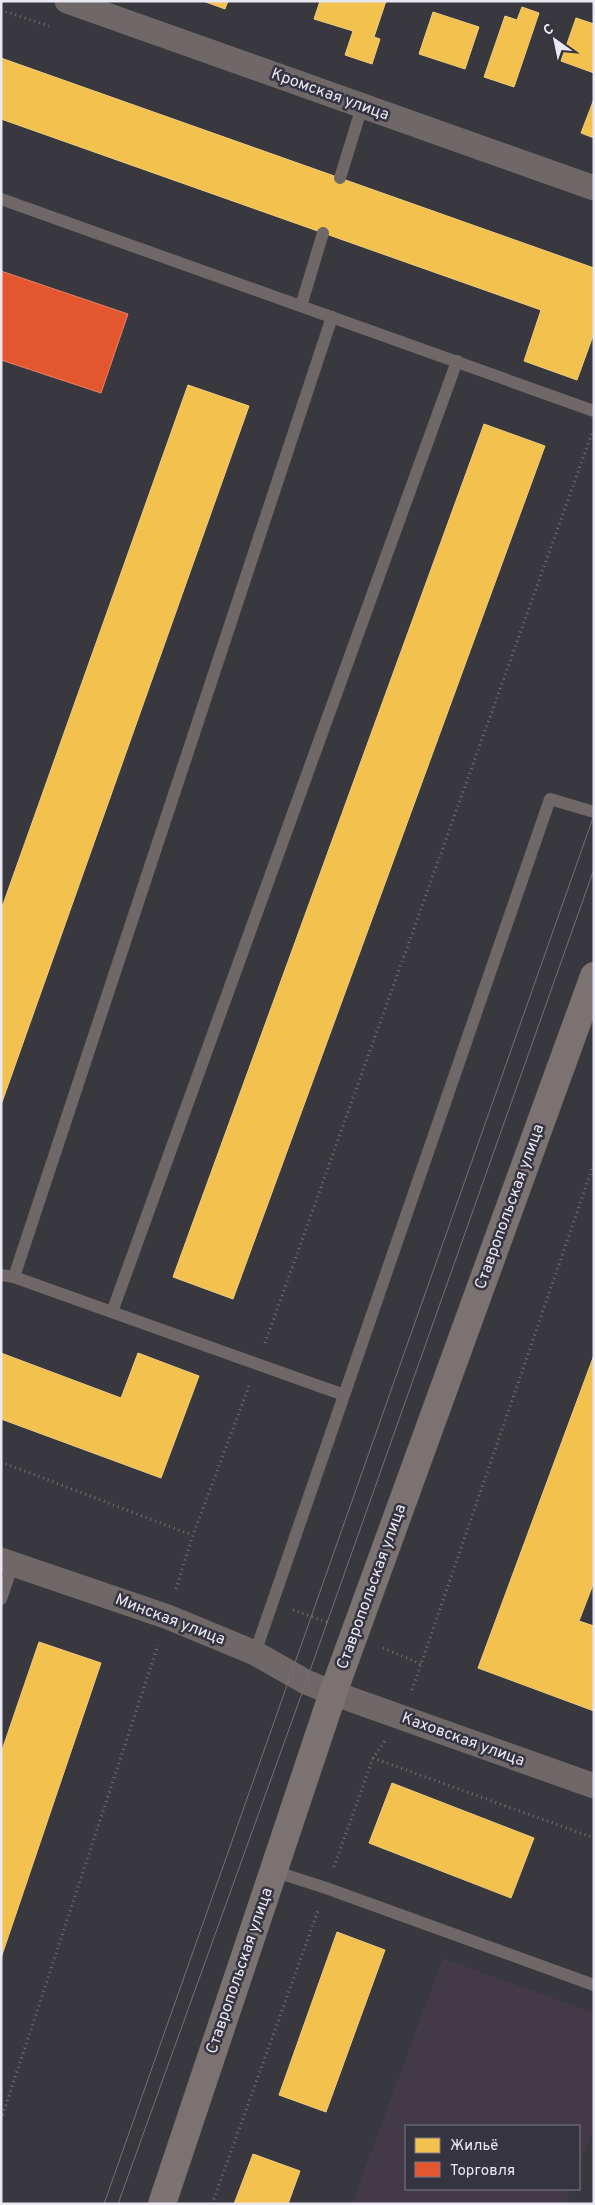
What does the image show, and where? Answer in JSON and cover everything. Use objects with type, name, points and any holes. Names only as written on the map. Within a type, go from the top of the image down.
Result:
[{"type":"street","name":"Кромская улица","points":[[67,1],[594,188]]},
{"type":"street","name":"Ставропольская улица","points":[[162,2204],[333,1693],[594,976]]},
{"type":"street","name":"Минская улица","points":[[7,1562],[168,1617],[254,1653],[306,1682],[333,1693]]},
{"type":"street","name":"Каховская улица","points":[[333,1693],[594,1786]]},
{"type":"lane","points":[[340,178],[362,106]]},
{"type":"lane","points":[[1,199],[594,411]]},
{"type":"lane","points":[[301,306],[323,233]]},
{"type":"lane","points":[[332,317],[8,1276],[344,1395]]},
{"type":"lane","points":[[112,1312],[457,361]]},
{"type":"lane","points":[[254,1653],[550,799],[594,812]]},
{"type":"lane","points":[[1,1599],[7,1562]]},
{"type":"lane","points":[[273,1872],[326,1888],[594,1985]]},
{"type":"path","points":[[1,2120],[168,1617],[193,1535],[257,1365],[594,428]]},
{"type":"path","points":[[212,2204],[373,1758],[401,1718],[594,1163]]},
{"type":"path","points":[[1,1462],[193,1535]]},
{"type":"path","points":[[373,1758],[594,1838]]},
{"type":"shaded area","points":[[443,1958],[594,2013],[594,2128],[580,2165],[580,2125],[405,2125],[405,2190],[571,2190],[566,2204],[352,2204]]},
{"type":"building: Жильё","points":[[203,1],[228,1],[225,9]]},
{"type":"building: Жильё","points":[[320,1],[386,1],[374,37],[380,39],[372,64],[345,55],[353,31],[314,19]]},
{"type":"building: Жильё","points":[[522,7],[539,13],[514,87],[484,77],[505,16],[517,20]]},
{"type":"building: Жильё","points":[[433,12],[479,27],[465,69],[419,54]]},
{"type":"building: Жильё","points":[[576,18],[594,24],[594,73],[561,61]]},
{"type":"building: Жильё","points":[[1,58],[594,268],[594,333],[577,380],[524,361],[541,310],[1,119]]},
{"type":"building: Жильё","points":[[594,99],[594,138],[581,133]]},
{"type":"building: Жильё","points":[[188,385],[249,406],[1,1105],[1,910]]},
{"type":"building: Жильё","points":[[484,424],[545,446],[233,1299],[173,1277]]},
{"type":"building: Жильё","points":[[1,1353],[121,1398],[138,1353],[199,1376],[161,1478],[1,1419]]},
{"type":"building: Жильё","points":[[594,1355],[594,1582],[579,1621],[594,1626],[594,1711],[478,1668]]},
{"type":"building: Жильё","points":[[39,1642],[101,1663],[1,1958],[1,1753]]},
{"type":"building: Жильё","points":[[392,1783],[534,1838],[511,1898],[369,1843]]},
{"type":"building: Жильё","points":[[337,1932],[385,1950],[326,2112],[279,2095]]},
{"type":"building: Жильё","points":[[253,2154],[300,2171],[288,2204],[234,2204]]},
{"type":"building: Торговля","points":[[1,271],[128,314],[101,393],[1,360]]},
{"type":"tram line","points":[[104,2204],[594,815]]},
{"type":"tram line","points":[[118,2204],[306,1682],[594,869]]}]
